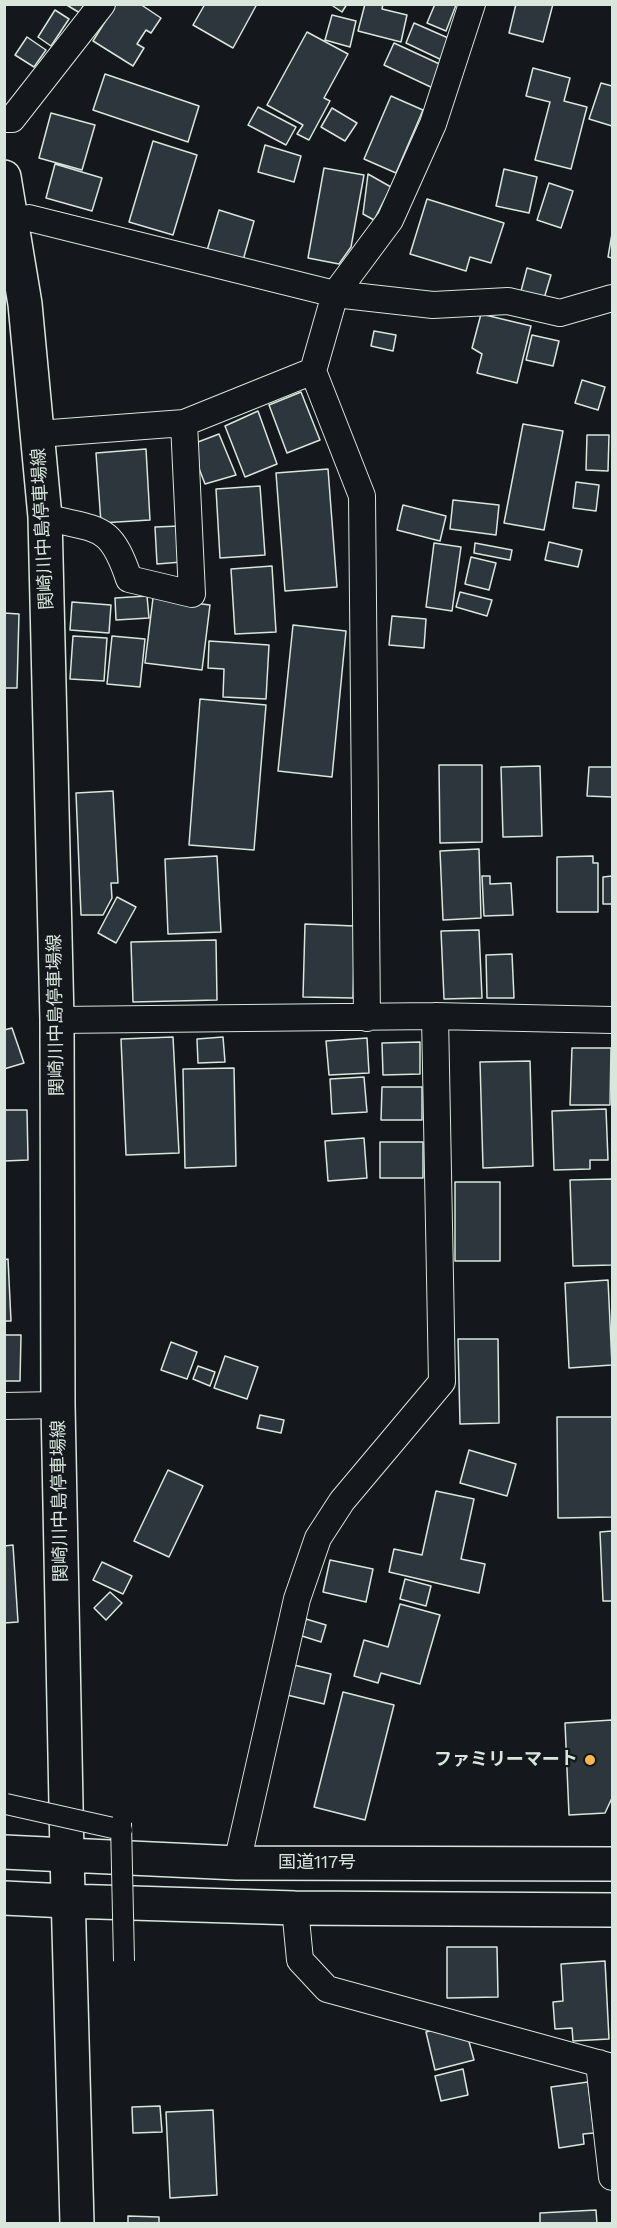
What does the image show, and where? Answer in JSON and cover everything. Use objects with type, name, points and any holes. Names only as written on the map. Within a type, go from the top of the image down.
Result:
[{"type":"main road","name":"関崎川中島停車場線","points":[[7,197],[25,304],[45,518],[57,1020],[58,1405],[67,1855]]},
{"type":"main road","name":"国道117号","points":[[4,1852],[237,1863],[612,1864]]},
{"type":"main road","points":[[67,1855],[77,2223]]},
{"type":"main road","points":[[4,1898],[295,1908],[612,1910]]},
{"type":"street","points":[[4,119],[12,119],[102,4]]},
{"type":"street","points":[[368,1018],[362,496],[313,371],[335,294],[390,220],[432,124],[472,4]]},
{"type":"street","points":[[7,197],[29,218],[335,294],[433,305],[508,301],[560,313],[612,298]]},
{"type":"street","points":[[38,434],[184,423],[313,371]]},
{"type":"street","points":[[45,518],[107,533],[120,551],[129,579],[192,594],[184,423]]},
{"type":"street","points":[[237,1863],[243,1825],[297,1599],[318,1538],[342,1501],[442,1382],[435,1016]]},
{"type":"street","points":[[57,1020],[435,1016],[612,1020]]},
{"type":"street","points":[[4,1406],[58,1405]]},
{"type":"street","points":[[6,1804],[121,1827],[124,1961]]},
{"type":"street","points":[[295,1908],[300,1960],[327,1989],[606,2065],[612,2177]]},
{"type":"building","points":[[65,4],[84,4],[80,13]]},
{"type":"building","points":[[116,4],[140,4],[161,18],[151,33],[146,30],[137,44],[144,48],[133,66],[93,41]]},
{"type":"building","points":[[205,4],[257,4],[233,48],[193,25]]},
{"type":"building","points":[[330,4],[347,4],[342,12]]},
{"type":"building","points":[[365,4],[383,4],[382,9],[407,15],[401,42],[358,31]]},
{"type":"building","points":[[435,4],[456,5],[446,31],[427,23]]},
{"type":"building","points":[[516,4],[553,4],[543,42],[509,33]]},
{"type":"building","points":[[55,10],[69,19],[51,46],[38,37]]},
{"type":"building","points":[[332,15],[356,21],[350,47],[325,40]]},
{"type":"building","points":[[414,23],[455,41],[446,62],[406,43]]},
{"type":"building","points":[[307,32],[348,54],[324,98],[330,101],[309,140],[297,134],[303,125],[267,105]]},
{"type":"building","points":[[27,37],[46,50],[34,67],[15,55]]},
{"type":"building","points":[[394,43],[446,67],[435,89],[384,65]]},
{"type":"building","points":[[533,68],[570,78],[564,101],[587,107],[571,169],[535,160],[550,102],[526,96]]},
{"type":"building","points":[[105,74],[199,106],[188,142],[93,110]]},
{"type":"building","points":[[601,83],[612,86],[612,126],[589,119]]},
{"type":"building","points":[[391,96],[423,110],[396,173],[364,159]]},
{"type":"building","points":[[258,107],[296,127],[286,145],[248,125]]},
{"type":"building","points":[[332,108],[357,123],[345,141],[321,127]]},
{"type":"building","points":[[51,113],[95,125],[82,170],[39,158]]},
{"type":"building","points":[[153,141],[197,155],[173,235],[129,222]]},
{"type":"building","points":[[265,145],[301,156],[294,182],[258,172]]},
{"type":"building","points":[[55,164],[102,178],[92,211],[46,198]]},
{"type":"building","points":[[324,168],[364,175],[351,247],[339,264],[308,258]]},
{"type":"building","points":[[504,169],[537,177],[529,213],[496,206]]},
{"type":"building","points":[[368,174],[391,187],[374,220],[363,214]]},
{"type":"building","points":[[549,183],[573,191],[561,228],[537,220]]},
{"type":"building","points":[[427,199],[504,223],[491,263],[470,257],[466,271],[410,254]]},
{"type":"building","points":[[219,210],[254,221],[242,264],[206,254]]},
{"type":"building","points":[[612,234],[612,258],[608,257]]},
{"type":"building","points":[[527,268],[551,275],[543,302],[520,295]]},
{"type":"building","points":[[481,314],[531,326],[517,383],[477,373],[482,354],[472,348]]},
{"type":"building","points":[[374,331],[396,335],[393,351],[371,346]]},
{"type":"building","points":[[532,335],[559,341],[553,366],[526,360]]},
{"type":"building","points":[[582,380],[605,387],[598,410],[575,403]]},
{"type":"building","points":[[301,392],[320,440],[287,453],[269,405]]},
{"type":"building","points":[[258,411],[277,464],[245,477],[225,426]]},
{"type":"building","points":[[523,424],[563,431],[544,530],[504,523]]},
{"type":"building","points":[[219,434],[236,475],[205,484],[190,445]]},
{"type":"building","points":[[587,435],[609,435],[608,471],[586,470]]},
{"type":"building","points":[[146,449],[150,520],[101,523],[96,453]]},
{"type":"building","points":[[328,469],[337,587],[285,591],[276,473]]},
{"type":"building","points":[[576,482],[599,485],[596,511],[573,508]]},
{"type":"building","points":[[260,486],[265,555],[220,558],[216,489]]},
{"type":"building","points":[[453,500],[499,505],[496,535],[450,529]]},
{"type":"building","points":[[403,505],[446,516],[440,541],[397,530]]},
{"type":"building","points":[[180,526],[182,562],[157,564],[155,527]]},
{"type":"building","points":[[549,542],[582,550],[578,567],[545,560]]},
{"type":"building","points":[[434,543],[461,547],[452,611],[426,607]]},
{"type":"building","points":[[475,543],[512,550],[510,560],[474,553]]},
{"type":"building","points":[[471,557],[496,563],[489,590],[465,584]]},
{"type":"building","points":[[272,566],[276,632],[235,634],[231,569]]},
{"type":"building","points":[[460,592],[492,600],[487,616],[456,607]]},
{"type":"building","points":[[147,596],[149,618],[116,620],[115,598]]},
{"type":"building","points":[[153,598],[210,605],[202,670],[145,663]]},
{"type":"building","points":[[72,602],[111,605],[109,633],[70,630]]},
{"type":"building","points":[[4,613],[19,614],[17,688],[4,688]]},
{"type":"building","points":[[392,616],[426,619],[424,648],[389,645]]},
{"type":"building","points":[[293,625],[346,631],[332,777],[278,771]]},
{"type":"building","points":[[73,636],[107,638],[104,681],[70,679]]},
{"type":"building","points":[[112,636],[145,639],[140,687],[107,684]]},
{"type":"building","points":[[209,641],[269,645],[266,699],[223,697],[224,669],[208,668]]},
{"type":"building","points":[[200,699],[266,705],[254,850],[189,845]]},
{"type":"building","points":[[439,765],[482,765],[482,842],[440,843]]},
{"type":"building","points":[[540,766],[542,836],[503,837],[501,767]]},
{"type":"building","points":[[589,767],[612,767],[612,797],[587,796]]},
{"type":"building","points":[[113,791],[118,883],[111,883],[112,898],[103,915],[81,915],[76,793]]},
{"type":"building","points":[[479,849],[481,918],[443,920],[440,851]]},
{"type":"building","points":[[217,856],[221,932],[168,934],[165,859]]},
{"type":"building","points":[[593,856],[593,863],[598,863],[598,912],[557,912],[557,857]]},
{"type":"building","points":[[482,876],[490,876],[490,884],[511,883],[513,915],[484,916]]},
{"type":"building","points":[[612,876],[612,904],[603,904],[603,877]]},
{"type":"building","points":[[117,897],[136,907],[116,943],[98,933]]},
{"type":"building","points":[[305,924],[355,926],[353,998],[303,997]]},
{"type":"building","points":[[479,930],[482,998],[444,999],[441,931]]},
{"type":"building","points":[[216,940],[217,1000],[133,1002],[131,942]]},
{"type":"building","points":[[512,954],[514,998],[487,998],[486,955]]},
{"type":"building","points":[[12,1028],[24,1063],[4,1069],[4,1030]]},
{"type":"building","points":[[173,1037],[179,1153],[126,1155],[121,1039]]},
{"type":"building","points":[[223,1037],[225,1062],[198,1063],[197,1039]]},
{"type":"building","points":[[367,1038],[369,1073],[329,1075],[326,1041]]},
{"type":"building","points":[[420,1042],[420,1074],[383,1075],[382,1043]]},
{"type":"building","points":[[572,1048],[611,1048],[610,1105],[570,1105]]},
{"type":"building","points":[[530,1061],[533,1166],[483,1168],[480,1062]]},
{"type":"building","points":[[234,1068],[236,1166],[185,1168],[183,1069]]},
{"type":"building","points":[[364,1077],[367,1112],[332,1114],[330,1079]]},
{"type":"building","points":[[382,1087],[422,1087],[422,1120],[381,1120]]},
{"type":"building","points":[[606,1109],[608,1160],[590,1160],[590,1169],[554,1170],[552,1111]]},
{"type":"building","points":[[4,1110],[27,1110],[28,1160],[4,1161]]},
{"type":"building","points":[[364,1138],[367,1178],[328,1181],[325,1141]]},
{"type":"building","points":[[380,1142],[423,1142],[423,1178],[380,1178]]},
{"type":"building","points":[[612,1179],[612,1265],[573,1266],[570,1180]]},
{"type":"building","points":[[455,1182],[500,1182],[500,1261],[455,1261]]},
{"type":"building","points":[[8,1259],[11,1321],[4,1321],[4,1260]]},
{"type":"building","points":[[608,1280],[612,1365],[569,1368],[565,1283]]},
{"type":"building","points":[[4,1335],[21,1335],[20,1381],[4,1381]]},
{"type":"building","points":[[458,1339],[498,1339],[499,1423],[460,1424]]},
{"type":"building","points":[[171,1342],[197,1352],[187,1379],[161,1370]]},
{"type":"building","points":[[225,1356],[258,1367],[247,1399],[214,1388]]},
{"type":"building","points":[[198,1366],[215,1372],[210,1386],[193,1379]]},
{"type":"building","points":[[260,1415],[284,1420],[281,1433],[257,1428]]},
{"type":"building","points":[[557,1417],[612,1417],[612,1517],[558,1518]]},
{"type":"building","points":[[469,1450],[516,1464],[507,1496],[460,1483]]},
{"type":"building","points":[[168,1470],[203,1486],[169,1557],[134,1541]]},
{"type":"building","points":[[436,1491],[474,1499],[461,1559],[485,1564],[479,1593],[389,1572],[394,1549],[422,1555]]},
{"type":"building","points":[[612,1531],[612,1601],[603,1601],[600,1532]]},
{"type":"building","points":[[13,1545],[18,1622],[4,1623],[4,1546]]},
{"type":"building","points":[[330,1560],[373,1569],[366,1602],[323,1592]]},
{"type":"building","points":[[102,1562],[132,1576],[123,1594],[93,1580]]},
{"type":"building","points":[[405,1579],[431,1586],[426,1606],[400,1599]]},
{"type":"building","points":[[110,1592],[122,1603],[106,1620],[94,1608]]},
{"type":"building","points":[[400,1604],[440,1615],[420,1684],[381,1673],[378,1683],[354,1676],[364,1640],[388,1647]]},
{"type":"building","points":[[306,1619],[326,1625],[321,1642],[302,1636]]},
{"type":"building","points":[[290,1664],[331,1674],[324,1704],[283,1694]]},
{"type":"building","points":[[343,1692],[394,1705],[365,1820],[314,1807]]},
{"type":"building","name":"ファミリーマート","points":[[612,1720],[612,1798],[605,1813],[569,1815],[565,1723]]},
{"type":"building","points":[[447,1947],[497,1947],[498,1997],[447,1998]]},
{"type":"building","points":[[605,1961],[609,2039],[573,2041],[572,2028],[555,2029],[553,2002],[563,2001],[561,1964]]},
{"type":"building","points":[[445,2027],[468,2038],[474,2060],[435,2070],[426,2032]]},
{"type":"building","points":[[463,2069],[468,2095],[441,2101],[435,2076]]},
{"type":"building","points":[[588,2082],[594,2133],[583,2134],[584,2144],[559,2148],[551,2087]]},
{"type":"building","points":[[160,2106],[162,2132],[133,2133],[132,2107]]},
{"type":"building","points":[[213,2110],[217,2195],[170,2198],[166,2112]]},
{"type":"building","points":[[596,2210],[597,2224],[540,2224],[540,2213]]},
{"type":"building","points":[[128,2216],[159,2217],[159,2224],[128,2224]]},
{"type":"place","name":"ファミリーマート","points":[[590,1760]]}]
